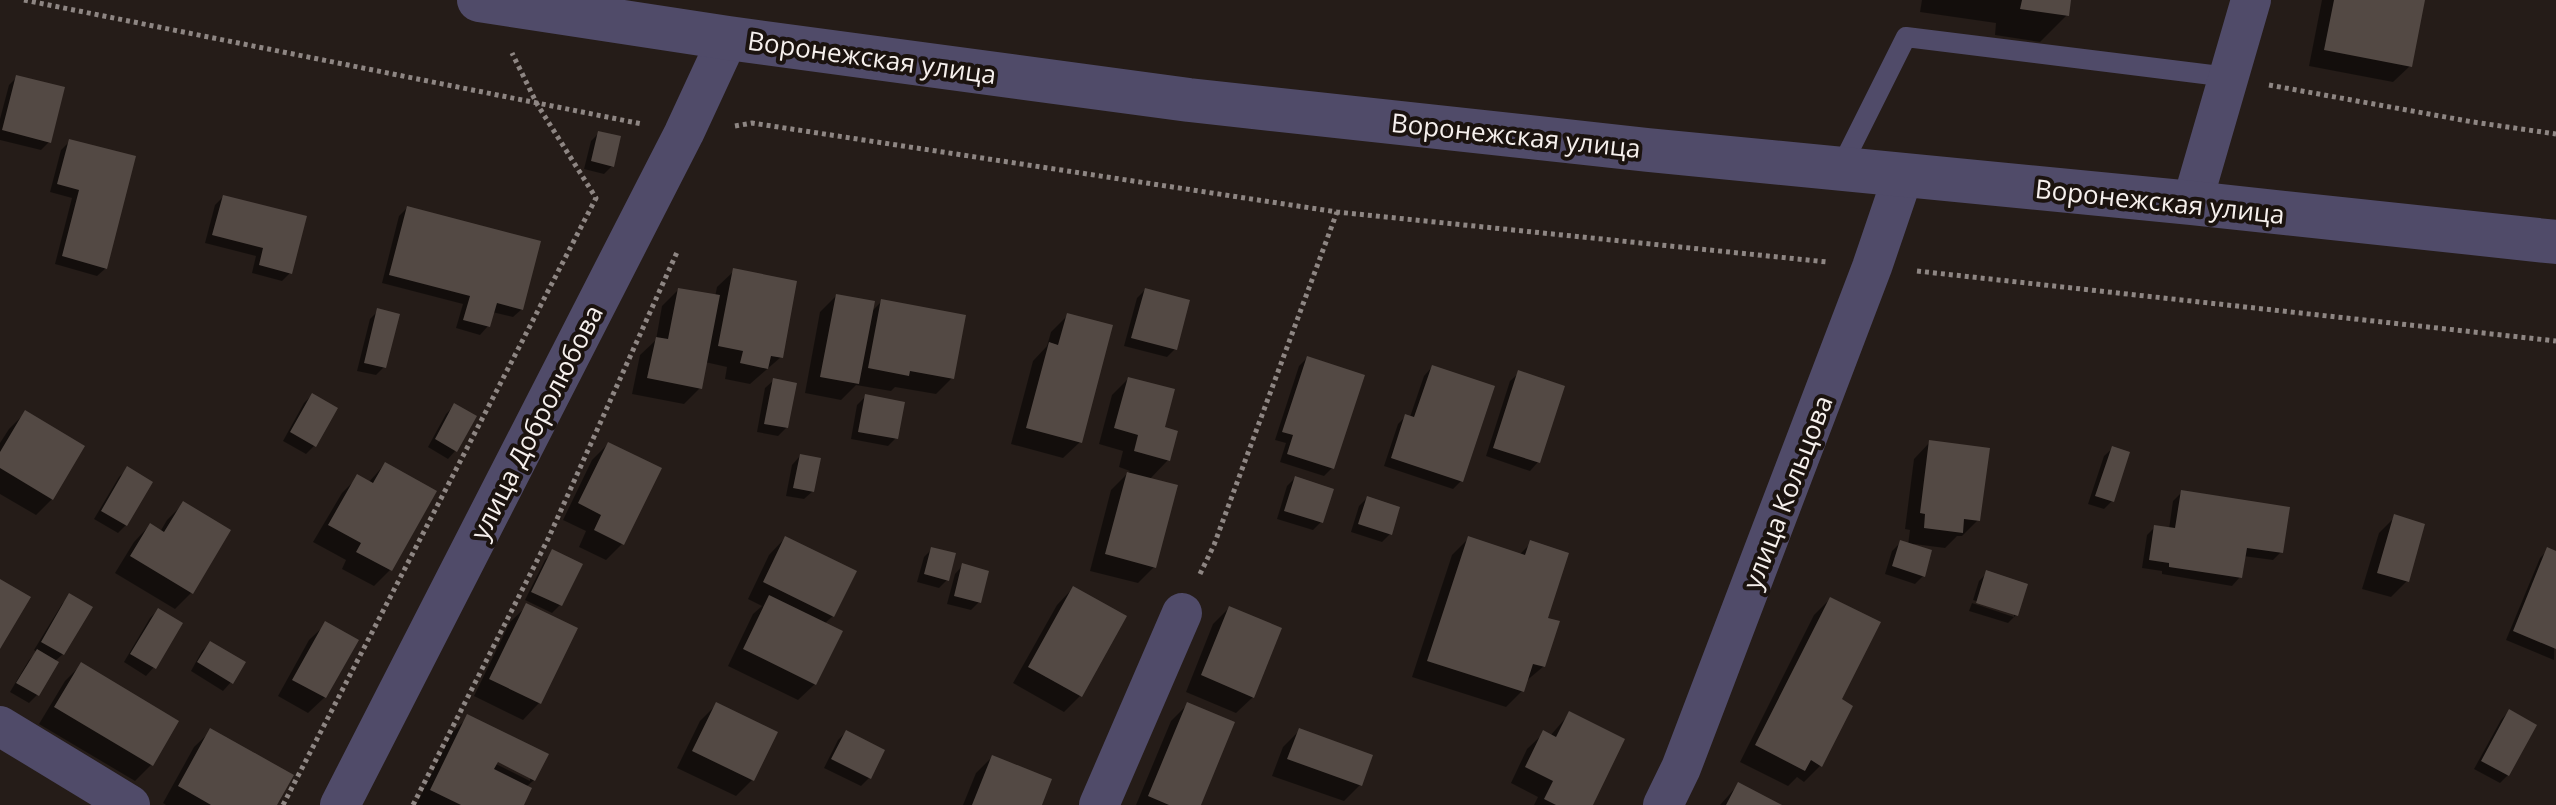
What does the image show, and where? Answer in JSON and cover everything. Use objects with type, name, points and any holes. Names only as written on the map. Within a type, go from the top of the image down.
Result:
[{"type":"street","name":"Воронежская улица","points":[[479,0],[728,38],[1189,100],[2556,242]]},
{"type":"street","points":[[2192,203],[2251,0]]},
{"type":"street","name":"улица Добролюбова","points":[[340,805],[684,133],[728,38]]},
{"type":"street","name":"улица Кольцова","points":[[1663,805],[1681,768],[1872,267],[1903,176]]},
{"type":"street","points":[[1099,805],[1182,613]]},
{"type":"street","points":[[0,726],[130,805]]},
{"type":"lane","points":[[1840,169],[1906,37],[2228,77]]},
{"type":"path","points":[[24,0],[684,133],[752,123],[1337,212],[2556,341]]},
{"type":"path","points":[[283,805],[596,198],[537,104],[511,50]]},
{"type":"path","points":[[2228,77],[2556,134]]},
{"type":"path","points":[[1182,613],[1214,545],[1337,212]]},
{"type":"path","points":[[413,805],[548,539],[682,240]]},
{"type":"building","points":[[2022,0],[2071,0],[2069,16],[2020,9]]},
{"type":"building","points":[[2334,0],[2425,0],[2412,67],[2324,50]]},
{"type":"building","points":[[16,75],[65,87],[51,143],[2,130]]},
{"type":"building","points":[[598,131],[621,136],[614,167],[591,161]]},
{"type":"building","points":[[69,139],[136,156],[107,269],[62,256],[79,190],[57,184]]},
{"type":"building","points":[[223,195],[307,216],[292,274],[259,265],[263,248],[212,235]]},
{"type":"building","points":[[407,206],[541,241],[523,310],[497,303],[490,327],[463,320],[470,296],[389,275]]},
{"type":"building","points":[[733,268],[797,281],[783,358],[771,356],[768,369],[740,363],[743,351],[718,346]]},
{"type":"building","points":[[678,288],[720,295],[702,389],[647,378],[656,337],[668,339]]},
{"type":"building","points":[[1145,288],[1190,300],[1177,350],[1131,338]]},
{"type":"building","points":[[836,294],[875,301],[859,384],[820,377]]},
{"type":"building","points":[[881,299],[966,315],[954,379],[910,371],[909,376],[868,368]]},
{"type":"building","points":[[377,308],[400,314],[386,368],[364,363]]},
{"type":"building","points":[[1067,313],[1113,325],[1082,443],[1026,428],[1049,342],[1058,345]]},
{"type":"building","points":[[1307,356],[1365,375],[1334,469],[1287,454],[1293,435],[1282,432]]},
{"type":"building","points":[[1432,365],[1495,386],[1463,482],[1391,458],[1405,414],[1414,417]]},
{"type":"building","points":[[1518,370],[1565,386],[1540,463],[1493,448]]},
{"type":"building","points":[[1128,377],[1175,389],[1165,427],[1178,431],[1170,461],[1134,451],[1138,435],[1114,428]]},
{"type":"building","points":[[773,378],[797,383],[788,428],[764,424]]},
{"type":"building","points":[[312,393],[338,408],[316,447],[290,432]]},
{"type":"building","points":[[865,394],[905,402],[898,439],[858,432]]},
{"type":"building","points":[[454,403],[477,416],[457,452],[435,439]]},
{"type":"building","points":[[25,410],[85,446],[53,500],[0,468],[0,452]]},
{"type":"building","points":[[1929,440],[1990,448],[1980,521],[1964,519],[1963,533],[1924,528],[1925,514],[1920,513]]},
{"type":"building","points":[[608,442],[662,468],[624,545],[594,530],[601,515],[578,503]]},
{"type":"building","points":[[2112,446],[2130,452],[2114,502],[2095,496]]},
{"type":"building","points":[[800,454],[821,458],[814,492],[793,488]]},
{"type":"building","points":[[385,462],[437,491],[392,571],[356,552],[361,543],[328,525],[357,474],[373,483]]},
{"type":"building","points":[[127,466],[153,482],[127,526],[101,511]]},
{"type":"building","points":[[1127,472],[1178,485],[1156,568],[1105,554]]},
{"type":"building","points":[[1295,476],[1334,489],[1323,523],[1284,511]]},
{"type":"building","points":[[2181,490],[2290,507],[2283,553],[2247,548],[2242,578],[2169,567],[2169,563],[2149,560],[2154,525],[2175,528]]},
{"type":"building","points":[[1367,496],[1400,507],[1392,535],[1358,524]]},
{"type":"building","points":[[183,501],[231,530],[193,594],[130,556],[150,523],[164,532]]},
{"type":"building","points":[[2394,514],[2425,524],[2409,582],[2377,573]]},
{"type":"building","points":[[785,536],[857,571],[834,617],[763,582]]},
{"type":"building","points":[[1468,536],[1525,555],[1530,540],[1569,553],[1548,618],[1560,621],[1545,667],[1533,664],[1524,692],[1427,661]]},
{"type":"building","points":[[1900,540],[1932,550],[1925,577],[1892,566]]},
{"type":"building","points":[[931,547],[956,553],[949,581],[924,574]]},
{"type":"building","points":[[2547,547],[2556,551],[2556,649],[2513,631]]},
{"type":"building","points":[[552,549],[583,564],[562,606],[531,592]]},
{"type":"building","points":[[962,563],[989,571],[981,603],[954,596]]},
{"type":"building","points":[[1986,570],[2028,584],[2018,616],[1976,603]]},
{"type":"building","points":[[0,579],[31,597],[0,649]]},
{"type":"building","points":[[1073,586],[1127,616],[1082,697],[1028,667]]},
{"type":"building","points":[[69,593],[93,607],[64,655],[41,642]]},
{"type":"building","points":[[769,595],[843,631],[816,685],[743,649]]},
{"type":"building","points":[[1830,597],[1881,622],[1842,699],[1853,706],[1822,767],[1811,760],[1805,771],[1755,745]]},
{"type":"building","points":[[526,603],[578,628],[541,704],[489,679]]},
{"type":"building","points":[[1229,606],[1282,628],[1254,698],[1201,675]]},
{"type":"building","points":[[158,608],[183,623],[156,669],[130,654]]},
{"type":"building","points":[[325,621],[359,640],[326,698],[292,680]]},
{"type":"building","points":[[210,641],[246,662],[233,684],[197,662]]},
{"type":"building","points":[[37,649],[59,662],[39,696],[16,683]]},
{"type":"building","points":[[81,662],[179,721],[153,766],[54,707]]},
{"type":"building","points":[[716,702],[778,732],[754,781],[692,751]]},
{"type":"building","points":[[1187,702],[1235,722],[1201,805],[1169,805],[1148,796]]},
{"type":"building","points":[[2509,709],[2537,725],[2509,776],[2481,761]]},
{"type":"building","points":[[1569,711],[1625,739],[1593,805],[1556,805],[1544,799],[1553,781],[1525,767],[1543,730],[1556,737]]},
{"type":"building","points":[[467,714],[549,754],[535,781],[498,762],[494,769],[532,788],[524,805],[461,805],[430,790]]},
{"type":"building","points":[[210,728],[294,775],[277,805],[211,805],[178,786]]},
{"type":"building","points":[[1299,728],[1373,755],[1362,786],[1287,759]]},
{"type":"building","points":[[846,730],[885,750],[871,779],[831,759]]},
{"type":"building","points":[[992,755],[1052,779],[1042,805],[972,805]]},
{"type":"building","points":[[1738,782],[1782,805],[1726,805]]}]
